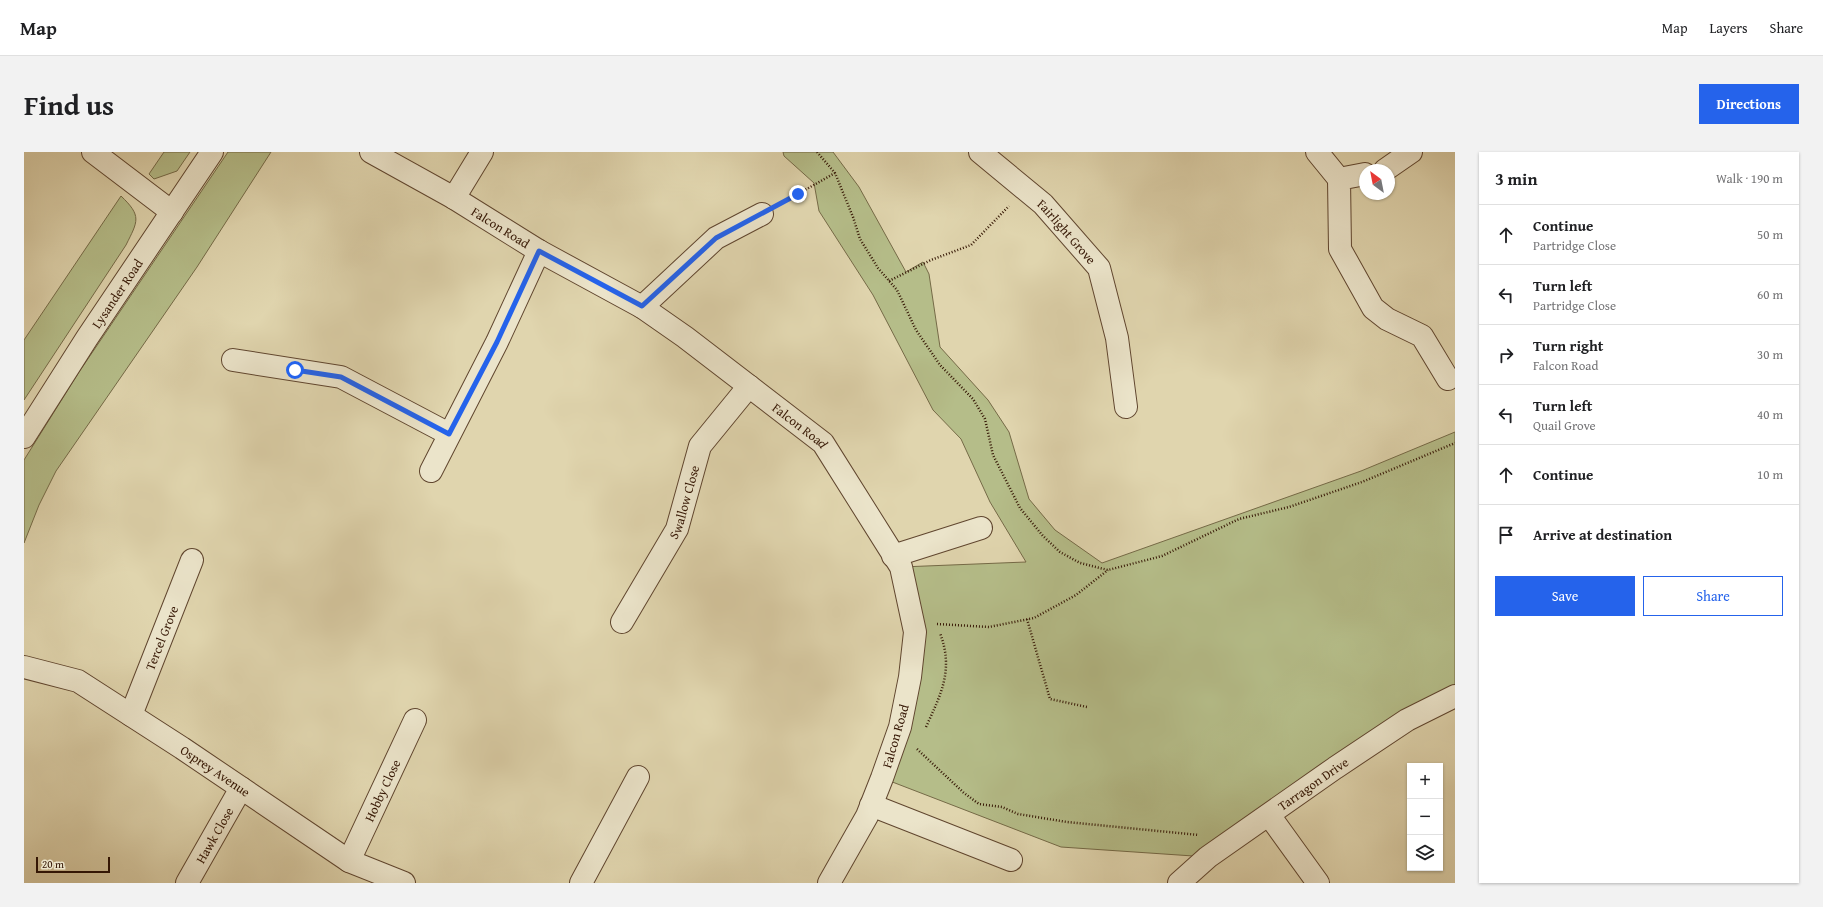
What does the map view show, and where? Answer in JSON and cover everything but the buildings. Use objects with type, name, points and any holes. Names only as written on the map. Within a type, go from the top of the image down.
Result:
[{"type":"street","points":[[92,152],[172,212]]},
{"type":"street","name":"Lysander Road","points":[[24,437],[87,338],[212,152]]},
{"type":"street","name":"Falcon Road","points":[[371,152],[454,198],[539,251],[642,306],[823,443],[901,567],[915,632],[910,677],[900,727],[871,805],[829,883]]},
{"type":"street","points":[[454,198],[482,152]]},
{"type":"street","name":"Fairlight Grove","points":[[980,152],[1043,204],[1099,268],[1117,338],[1126,407]]},
{"type":"street","points":[[1318,152],[1339,179],[1340,250],[1373,308],[1387,319],[1422,336],[1448,379]]},
{"type":"street","points":[[1394,164],[1411,152]]},
{"type":"street","points":[[1339,179],[1359,175]]},
{"type":"street","points":[[642,306],[716,238],[762,214]]},
{"type":"street","points":[[431,470],[497,342],[539,251]]},
{"type":"street","points":[[233,360],[341,377],[449,434]]},
{"type":"street","name":"Swallow Close","points":[[622,622],[677,529],[700,446],[749,386]]},
{"type":"street","points":[[894,556],[981,528]]},
{"type":"street","name":"Tercel Grove","points":[[131,716],[192,560]]},
{"type":"street","name":"Osprey Avenue","points":[[24,667],[78,682],[350,861],[404,883]]},
{"type":"street","name":"Tarragon Drive","points":[[1179,883],[1208,857],[1407,720],[1455,696]]},
{"type":"street","name":"Hobby Close","points":[[350,861],[415,720]]},
{"type":"street","points":[[581,883],[638,777]]},
{"type":"street","name":"Hawk Close","points":[[187,883],[241,788]]},
{"type":"street","points":[[871,805],[1011,860]]},
{"type":"street","points":[[1268,815],[1318,883]]},
{"type":"path","points":[[817,152],[835,173],[853,217],[860,239],[878,268],[897,290],[916,330],[940,365],[973,399],[985,419],[993,455],[1020,508],[1060,552],[1080,563],[1108,570]]},
{"type":"path","points":[[762,214],[835,173]]},
{"type":"path","points":[[890,281],[932,260],[971,245],[1025,189]]},
{"type":"path","points":[[936,624],[989,628],[1034,618],[1076,595],[1108,570],[1162,556],[1239,519],[1289,507],[1362,482],[1455,444]]},
{"type":"path","points":[[1026,619],[1050,699],[1087,707]]},
{"type":"path","points":[[913,744],[964,793],[979,804],[1002,807],[1018,814],[1067,822],[1198,834],[1224,846]]},
{"type":"green space","points":[[164,152],[190,152],[177,171],[154,179],[149,174]]},
{"type":"green space","points":[[228,152],[271,152],[197,267],[56,471],[39,505],[24,543],[24,460],[79,372]]},
{"type":"green space","points":[[783,152],[833,152],[859,187],[906,272],[923,262],[929,274],[940,347],[988,400],[1009,432],[1029,499],[1055,530],[1102,563],[1361,471],[1455,432],[1455,700],[1208,857],[1061,847],[882,778],[908,684],[901,567],[1026,562],[990,502],[961,439],[933,410],[873,295],[819,211],[814,183],[784,156]]},
{"type":"green space","points":[[121,196],[128,203],[135,214],[135,224],[130,237],[24,400],[24,340]]},
{"type":"route","points":[[295,370],[341,377],[449,434],[497,342],[539,251],[642,306],[716,238],[798,194]]}]
